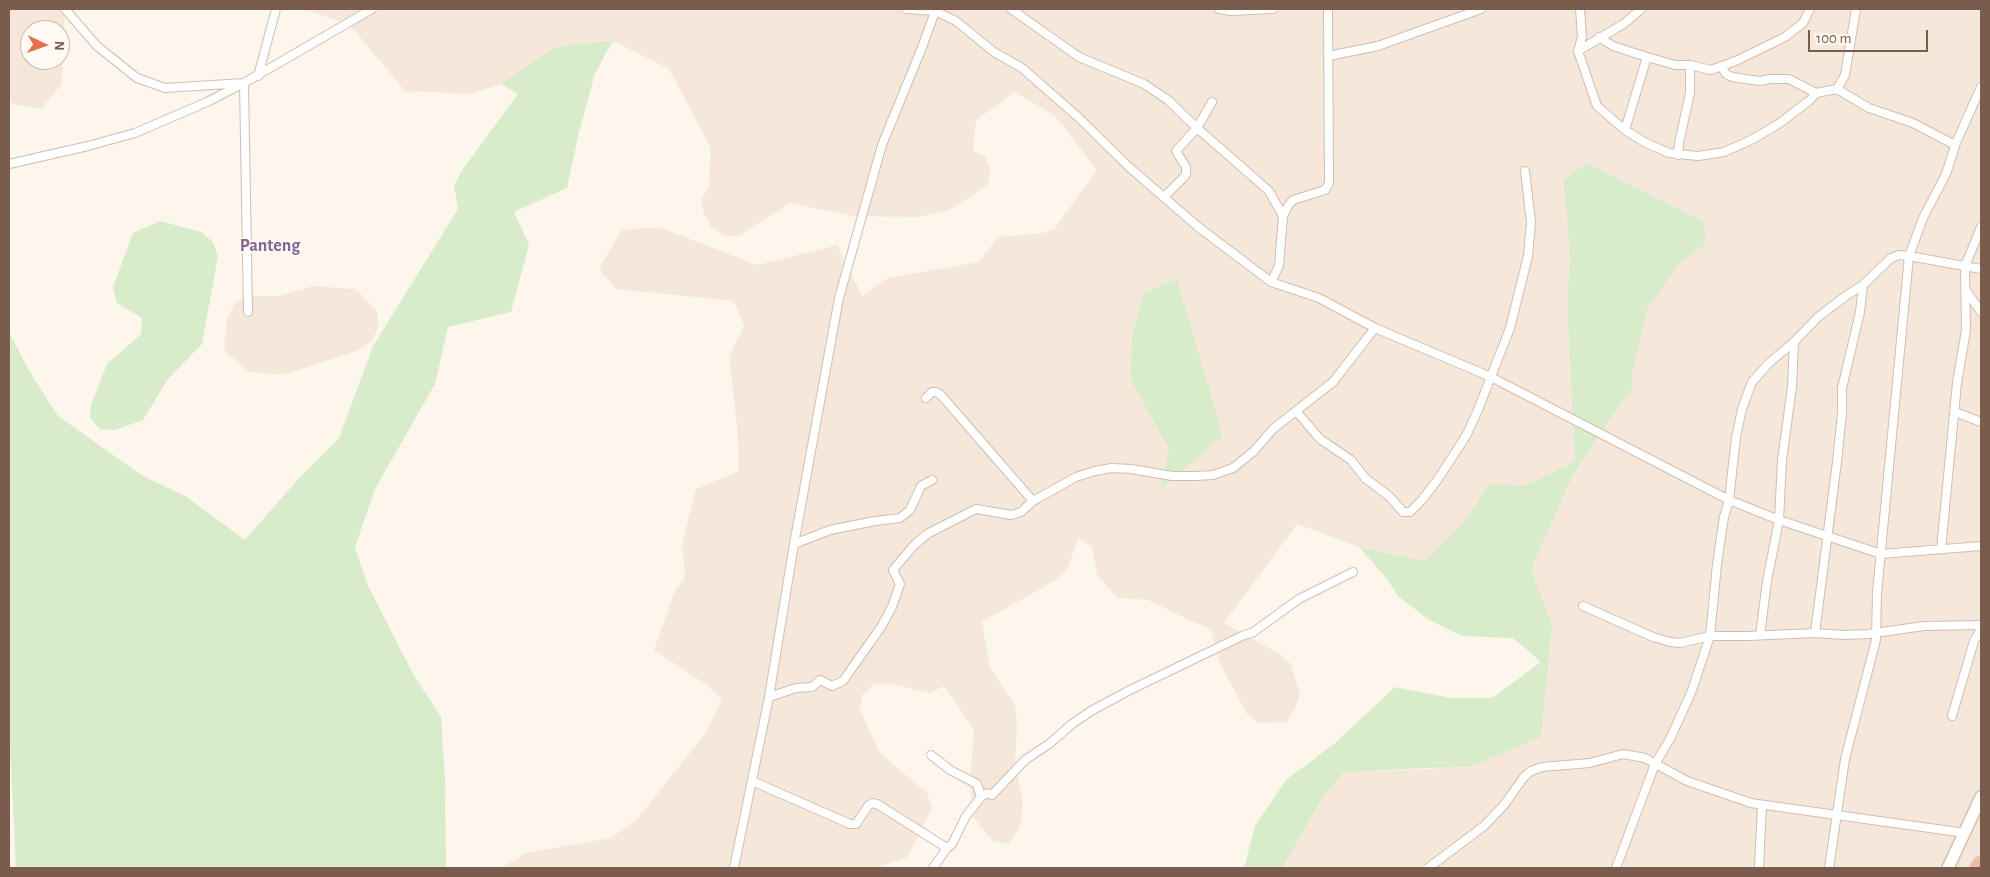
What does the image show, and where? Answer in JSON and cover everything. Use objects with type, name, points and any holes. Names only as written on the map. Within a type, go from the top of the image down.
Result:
[{"type":"highway","points":[[1978,868],[1981,864]]},
{"type":"street","points":[[65,9],[97,46],[137,78],[165,88],[244,83]]},
{"type":"street","points":[[258,76],[276,9]]},
{"type":"street","points":[[9,164],[135,133],[207,102],[258,76],[372,9]]},
{"type":"street","points":[[906,9],[936,10],[956,21],[994,52],[1022,68],[1040,82],[1129,167],[1197,226],[1272,282],[1318,298],[1375,328],[1491,377],[1729,500],[1779,520],[1881,554],[1981,546]]},
{"type":"street","points":[[1011,9],[1079,57],[1144,84],[1168,100],[1196,128],[1268,191],[1284,216]]},
{"type":"street","points":[[1219,9],[1243,11],[1273,9]]},
{"type":"street","points":[[1272,282],[1281,256],[1284,216],[1293,200],[1325,190],[1330,183],[1328,9]]},
{"type":"street","points":[[1328,56],[1378,46],[1481,9]]},
{"type":"street","points":[[1580,9],[1582,37],[1578,52],[1597,106],[1625,130],[1652,146],[1678,155],[1724,152],[1753,139],[1780,123],[1810,100],[1816,93]]},
{"type":"street","points":[[1578,52],[1625,23],[1641,9]]},
{"type":"street","points":[[1599,38],[1613,46],[1647,57],[1675,65],[1690,65],[1711,70],[1785,37],[1803,23],[1810,9]]},
{"type":"street","points":[[1721,66],[1726,74],[1732,77],[1760,81],[1789,79],[1816,93],[1836,89],[1845,75],[1856,9]]},
{"type":"street","points":[[734,868],[769,696],[794,544],[839,298],[882,145],[936,10]]},
{"type":"street","points":[[1625,130],[1647,57]]},
{"type":"street","points":[[1678,155],[1690,93],[1690,65]]},
{"type":"street","points":[[244,83],[248,312]]},
{"type":"street","points":[[1829,868],[1845,759],[1872,656],[1876,632],[1877,593],[1909,256],[1923,218],[1946,174],[1956,143],[1981,87]]},
{"type":"street","points":[[1836,89],[1869,108],[1913,123],[1951,143],[1956,143]]},
{"type":"street","points":[[1164,197],[1186,175],[1186,167],[1176,154],[1176,150],[1196,128],[1212,102]]},
{"type":"street","points":[[1296,412],[1320,439],[1351,460],[1365,478],[1389,496],[1398,508],[1403,512],[1410,512],[1433,486],[1452,459],[1478,410],[1510,328],[1521,292],[1528,256],[1531,222],[1525,171]]},
{"type":"street","points":[[1941,549],[1957,382],[1966,330],[1965,266],[1981,227]]},
{"type":"street","points":[[1616,868],[1655,764],[1670,739],[1691,693],[1710,636],[1720,541],[1729,500],[1736,436],[1748,390],[1752,382],[1769,363],[1794,342],[1818,317],[1847,294],[1863,286],[1892,258],[1899,255],[1909,256],[1981,269]]},
{"type":"street","points":[[1815,632],[1842,413],[1842,388],[1860,312],[1863,286]]},
{"type":"street","points":[[1965,289],[1981,312]]},
{"type":"street","points":[[769,696],[796,688],[812,686],[820,680],[832,686],[843,681],[881,627],[892,607],[900,584],[892,570],[915,544],[929,533],[976,509],[1012,515],[1021,512],[1033,501],[1076,476],[1112,468],[1144,470],[1172,476],[1196,476],[1221,472],[1244,461],[1273,429],[1333,382],[1375,328]]},
{"type":"street","points":[[1760,635],[1767,581],[1779,520],[1782,460],[1792,387],[1794,342]]},
{"type":"street","points":[[926,398],[932,392],[940,394],[1033,501]]},
{"type":"street","points":[[1955,412],[1981,422]]},
{"type":"street","points":[[794,544],[830,530],[875,520],[900,518],[910,510],[921,486],[932,480]]},
{"type":"street","points":[[933,868],[952,844],[966,816],[981,798],[987,793],[992,795],[1025,760],[1049,744],[1072,724],[1091,711],[1136,687],[1244,635],[1252,633],[1299,599],[1353,572]]},
{"type":"street","points":[[1583,606],[1653,637],[1680,643],[1710,636],[1815,632],[1845,634],[1924,626],[1981,624]]},
{"type":"street","points":[[1952,716],[1974,641],[1981,629]]},
{"type":"street","points":[[1428,868],[1487,822],[1504,805],[1524,777],[1531,771],[1542,767],[1590,763],[1623,754],[1645,758],[1688,781],[1710,790],[1762,805],[1946,832],[1965,833]]},
{"type":"street","points":[[931,755],[950,770],[977,784],[981,798]]},
{"type":"street","points":[[752,781],[850,824],[856,824],[872,803],[877,804],[948,848]]},
{"type":"street","points":[[1948,868],[1981,797]]},
{"type":"street","points":[[1759,868],[1762,805]]},
{"type":"shaded area","points":[[9,9],[65,9],[65,20],[20,20],[20,70],[63,70],[62,84],[41,109],[13,104],[9,98]]},
{"type":"shaded area","points":[[303,9],[1981,9],[1981,868],[1282,868],[1323,797],[1344,772],[1434,769],[1541,736],[1552,625],[1530,569],[1579,466],[1632,389],[1632,375],[1647,310],[1680,262],[1706,244],[1702,221],[1587,163],[1570,255],[1567,305],[1575,461],[1524,486],[1488,484],[1468,518],[1425,561],[1359,547],[1297,524],[1224,623],[1280,654],[1291,664],[1300,694],[1287,722],[1258,723],[1246,713],[1218,659],[1211,630],[1148,600],[1118,598],[1098,576],[1092,547],[1078,538],[1068,568],[1058,579],[982,622],[990,668],[1015,705],[1017,721],[1015,768],[1023,799],[1022,816],[1019,830],[1008,844],[993,841],[969,812],[972,807],[970,781],[974,730],[944,686],[930,693],[888,683],[873,685],[862,695],[860,710],[880,753],[927,793],[932,807],[908,857],[874,868],[504,868],[526,853],[611,838],[638,818],[705,734],[722,700],[707,685],[654,650],[675,591],[685,577],[682,544],[696,489],[739,471],[737,425],[729,356],[744,326],[734,301],[616,289],[599,269],[621,230],[659,227],[757,265],[837,245],[862,296],[888,278],[979,262],[998,237],[1043,233],[1055,228],[1097,170],[1054,115],[1015,92],[976,120],[973,150],[986,157],[991,171],[987,186],[948,211],[918,217],[852,216],[790,203],[739,236],[724,236],[711,227],[704,214],[701,199],[709,187],[711,148],[669,69],[613,41],[584,43],[553,48],[501,84],[470,94],[405,91],[350,25]],"holes":[[[1176,279],[1223,436],[1160,487],[1169,449],[1130,379]]]},
{"type":"shaded area","points":[[313,286],[356,289],[377,311],[378,328],[371,342],[359,350],[283,375],[249,372],[224,350],[227,319],[234,304],[247,296],[279,296]]},
{"type":"green space","points":[[613,41],[595,73],[578,136],[567,188],[514,212],[529,245],[511,312],[448,327],[435,384],[375,489],[355,547],[367,584],[413,674],[441,717],[445,780],[446,868],[16,868],[9,724],[9,332],[28,369],[58,416],[143,476],[185,496],[245,540],[300,477],[339,438],[373,346],[458,209],[454,185],[463,169],[518,94],[501,84],[553,48]]},
{"type":"green space","points":[[1587,163],[1703,221],[1706,244],[1680,262],[1647,310],[1632,375],[1632,389],[1579,466],[1568,486],[1531,569],[1552,625],[1541,737],[1472,766],[1344,772],[1323,797],[1282,868],[1244,868],[1255,826],[1286,780],[1334,744],[1395,687],[1451,698],[1492,698],[1541,662],[1513,638],[1462,636],[1429,620],[1398,596],[1387,579],[1359,547],[1425,561],[1468,518],[1488,484],[1524,486],[1575,461],[1567,305],[1570,255],[1564,180]]},
{"type":"green space","points":[[160,221],[201,232],[213,242],[218,256],[202,344],[168,379],[143,420],[115,430],[100,429],[90,418],[91,405],[107,364],[141,334],[142,318],[117,303],[113,287],[133,233]]},
{"type":"green space","points":[[1177,279],[1223,436],[1160,489],[1169,449],[1130,379],[1133,332],[1144,293]]},
{"type":"district","name":"Panteng","points":[[270,246]]}]
